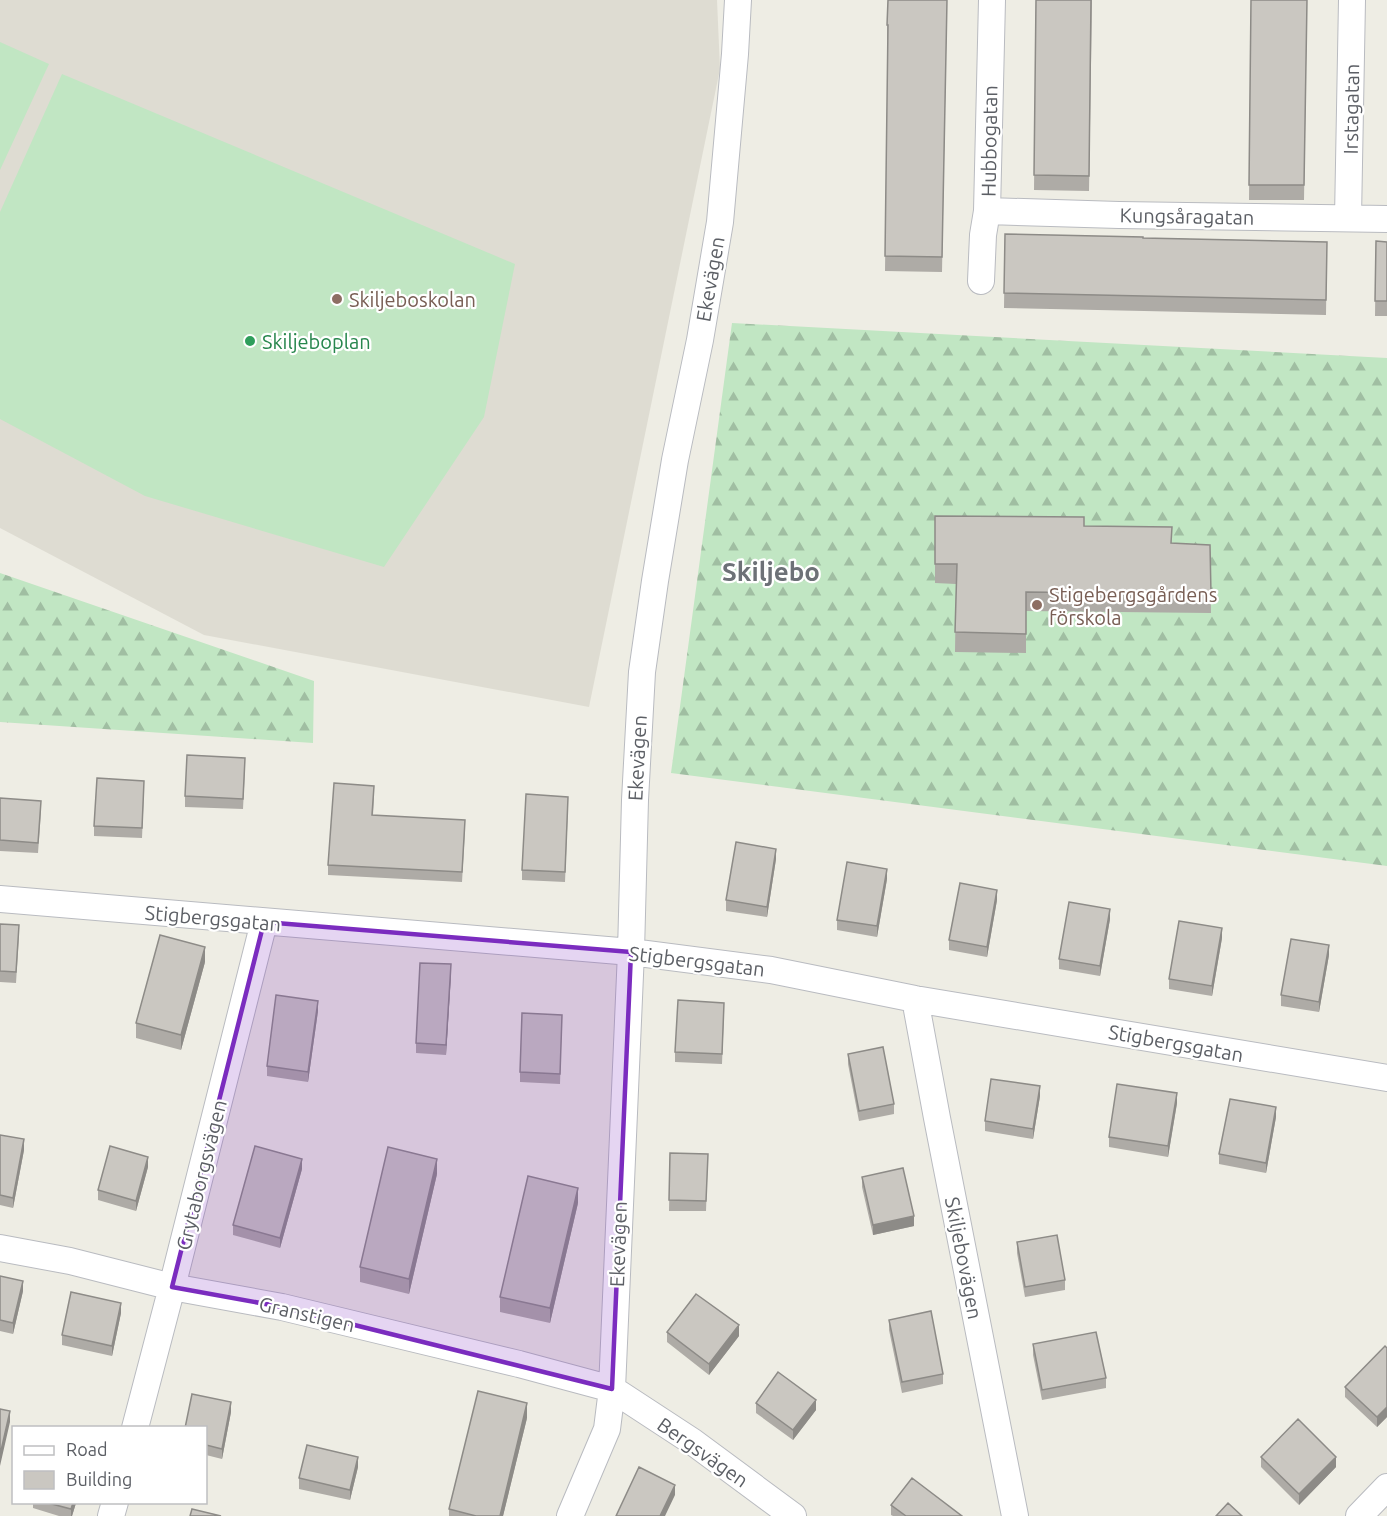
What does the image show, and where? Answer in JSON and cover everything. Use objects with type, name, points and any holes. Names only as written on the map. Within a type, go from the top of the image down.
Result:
[{"type":"street","name":"Ekevägen","points":[[570,1516],[607,1429],[612,1389],[642,672],[674,471],[720,222],[738,0]]},
{"type":"street","name":"Hubbogatan","points":[[981,281],[983,235],[987,212],[992,0]]},
{"type":"street","name":"Irstagatan","points":[[1348,218],[1352,0]]},
{"type":"street","name":"Kungsåragatan","points":[[987,212],[1387,219]]},
{"type":"street","name":"Stigbergsgatan","points":[[0,899],[631,952],[771,970],[915,999],[1387,1078]]},
{"type":"street","name":"Grytaborgsvägen","points":[[136,1426],[264,922]]},
{"type":"street","name":"Skiljebovägen","points":[[915,999],[1015,1516]]},
{"type":"street","name":"Granstigen","points":[[0,1248],[70,1261],[172,1287],[282,1307],[519,1364],[612,1389]]},
{"type":"street","name":"Bergsvägen","points":[[612,1389],[693,1442],[793,1516]]},
{"type":"street","points":[[1359,1516],[1387,1487]]},
{"type":"highlighted area","points":[[264,922],[631,952],[612,1389],[282,1307],[172,1287]]},
{"type":"shaded area","name":"Skiljeboskolan","points":[[0,0],[717,0],[720,69],[589,707],[204,635],[0,528]]},
{"type":"green space","points":[[0,42],[49,64],[0,170]]},
{"type":"green space","name":"Skiljeboplan","points":[[62,74],[515,264],[484,417],[384,567],[145,496],[0,419],[0,212]]},
{"type":"green space","points":[[732,323],[1387,358],[1387,866],[671,773]]},
{"type":"green space","points":[[0,573],[314,681],[313,743],[0,722]]},
{"type":"building","points":[[888,0],[947,0],[942,257],[885,256]]},
{"type":"building","points":[[1036,0],[1091,0],[1089,176],[1034,175]]},
{"type":"building","points":[[1251,0],[1307,0],[1304,185],[1249,185]]},
{"type":"building","points":[[1005,234],[1327,242],[1326,300],[1004,293]]},
{"type":"building","points":[[1376,241],[1387,242],[1387,301],[1375,301]]},
{"type":"building","points":[[935,516],[1084,517],[1084,526],[1172,527],[1171,543],[1210,545],[1211,594],[1026,592],[1026,634],[955,632],[957,564],[935,564]]},
{"type":"building","points":[[187,755],[245,758],[243,799],[185,796]]},
{"type":"building","points":[[97,778],[144,781],[142,828],[94,826]]},
{"type":"building","points":[[334,783],[374,786],[372,815],[465,820],[462,872],[328,865]]},
{"type":"building","points":[[526,794],[568,797],[565,872],[522,870]]},
{"type":"building","points":[[0,798],[41,801],[38,843],[0,840]]},
{"type":"building","points":[[736,842],[776,849],[767,907],[726,900]]},
{"type":"building","points":[[847,862],[887,869],[877,926],[837,920]]},
{"type":"building","points":[[960,883],[997,890],[987,947],[949,940]]},
{"type":"building","points":[[1069,902],[1110,909],[1100,966],[1059,959]]},
{"type":"building","points":[[1179,921],[1222,928],[1212,986],[1169,979]]},
{"type":"building","points":[[0,924],[19,925],[16,972],[0,971]]},
{"type":"building","points":[[160,935],[205,947],[181,1035],[136,1023]]},
{"type":"building","points":[[1291,939],[1329,945],[1319,1002],[1281,995]]},
{"type":"building","points":[[420,963],[451,964],[446,1045],[416,1043]]},
{"type":"building","points":[[276,995],[318,1001],[308,1072],[267,1066]]},
{"type":"building","points":[[678,1000],[724,1003],[722,1054],[675,1052]]},
{"type":"building","points":[[522,1013],[562,1015],[560,1074],[520,1072]]},
{"type":"building","points":[[883,1047],[894,1104],[859,1111],[848,1054]]},
{"type":"building","points":[[991,1079],[1040,1086],[1033,1129],[985,1121]]},
{"type":"building","points":[[1117,1084],[1177,1093],[1168,1146],[1109,1137]]},
{"type":"building","points":[[1230,1099],[1276,1107],[1266,1163],[1219,1154]]},
{"type":"building","points":[[0,1135],[24,1139],[13,1198],[0,1195]]},
{"type":"building","points":[[110,1146],[148,1157],[136,1201],[98,1190]]},
{"type":"building","points":[[255,1146],[302,1159],[280,1238],[233,1225]]},
{"type":"building","points":[[388,1147],[437,1159],[409,1279],[360,1267]]},
{"type":"building","points":[[670,1153],[708,1154],[706,1201],[669,1200]]},
{"type":"building","points":[[903,1168],[914,1216],[873,1225],[862,1177]]},
{"type":"building","points":[[528,1176],[578,1188],[550,1308],[500,1297]]},
{"type":"building","points":[[1057,1235],[1065,1280],[1025,1287],[1017,1242]]},
{"type":"building","points":[[0,1276],[23,1281],[13,1323],[0,1320]]},
{"type":"building","points":[[71,1292],[121,1303],[112,1346],[62,1335]]},
{"type":"building","points":[[696,1294],[739,1325],[709,1364],[667,1332]]},
{"type":"building","points":[[931,1311],[943,1374],[902,1382],[889,1320]]},
{"type":"building","points":[[1096,1332],[1106,1378],[1042,1390],[1033,1344]]},
{"type":"building","points":[[1385,1346],[1387,1348],[1387,1407],[1377,1417],[1345,1387]]},
{"type":"building","points":[[778,1372],[816,1400],[793,1430],[756,1403]]},
{"type":"building","points":[[478,1391],[527,1403],[500,1516],[476,1516],[449,1509]]},
{"type":"building","points":[[192,1394],[231,1402],[222,1449],[207,1445],[207,1426],[185,1426]]},
{"type":"building","points":[[0,1409],[10,1411],[0,1455]]},
{"type":"building","points":[[1298,1419],[1336,1457],[1299,1494],[1261,1457]]},
{"type":"building","points":[[307,1445],[358,1457],[350,1490],[299,1478]]},
{"type":"building","points":[[639,1467],[675,1485],[660,1516],[616,1516]]},
{"type":"building","points":[[912,1478],[962,1516],[906,1516],[891,1505]]},
{"type":"building","points":[[1228,1503],[1242,1516],[1216,1516]]},
{"type":"building","points":[[52,1504],[73,1504],[71,1509]]},
{"type":"building","points":[[192,1509],[221,1516],[190,1516]]},
{"type":"place","name":"Skiljeboskolan","points":[[337,299]]},
{"type":"place","name":"Skiljeboplan","points":[[250,341]]},
{"type":"place","name":"Stigebergsgårdens förskola","points":[[1037,605]]},
{"type":"district","name":"Skiljebo","points":[[771,571]]}]
